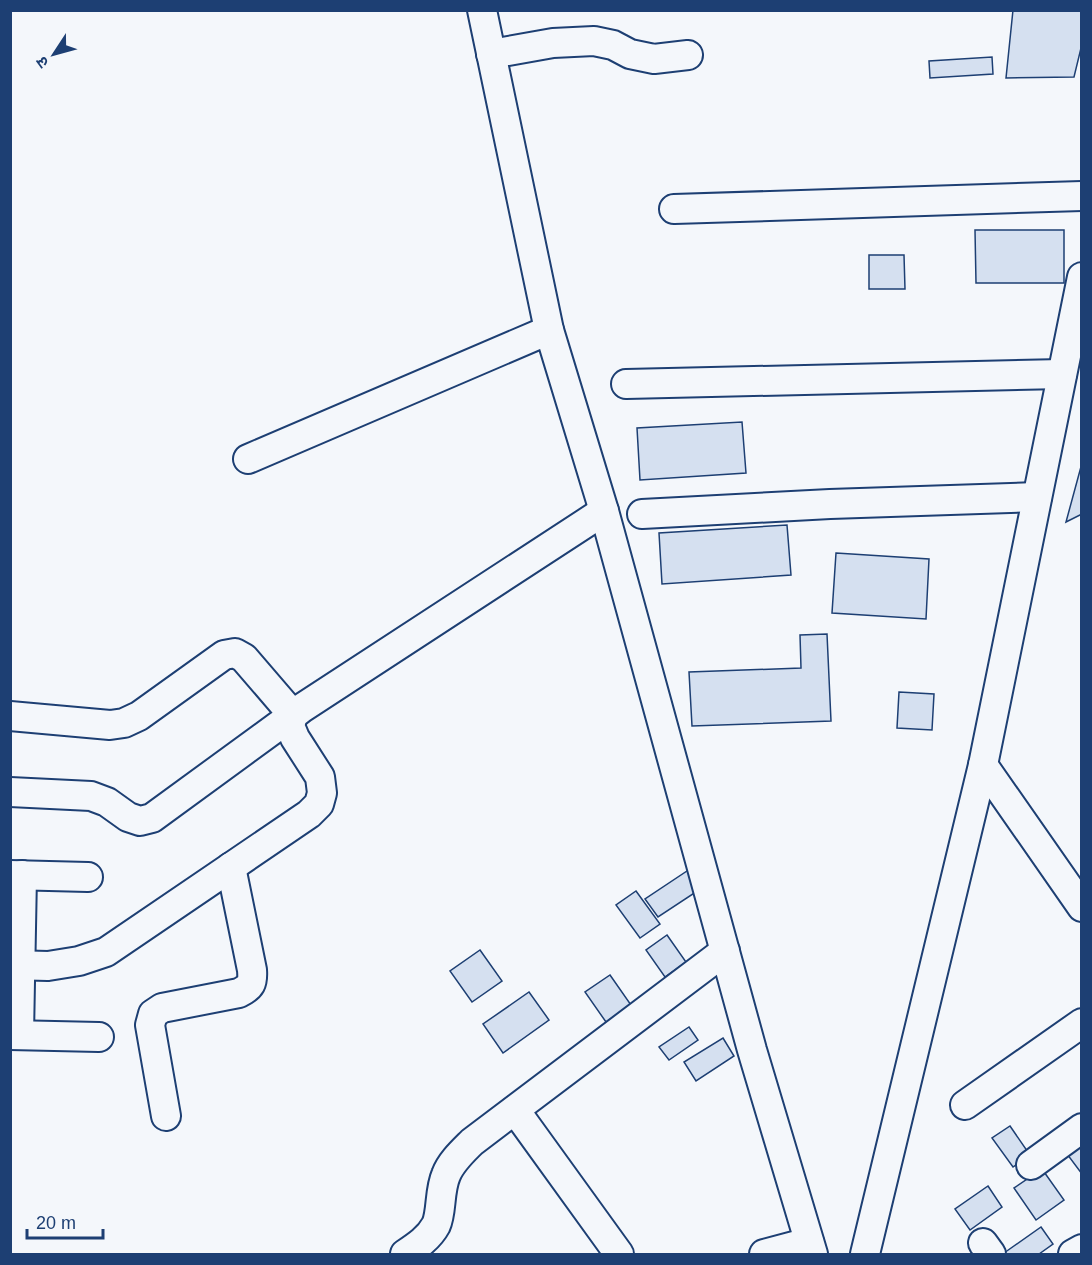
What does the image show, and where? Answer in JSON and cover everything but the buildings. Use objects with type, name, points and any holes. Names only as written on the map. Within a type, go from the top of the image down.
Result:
[{"type":"street","points":[[482,10],[549,330],[604,512],[752,1050],[811,1248],[764,1254]]},
{"type":"street","points":[[491,54],[553,43],[594,41],[614,45],[630,54],[654,59],[688,55]]},
{"type":"street","points":[[674,209],[1082,196]]},
{"type":"street","points":[[865,1254],[983,765],[1082,277]]},
{"type":"street","points":[[248,459],[549,330]]},
{"type":"street","points":[[626,384],[1062,374]]},
{"type":"street","points":[[642,514],[831,504],[1037,497]]},
{"type":"street","points":[[10,792],[91,796],[107,802],[128,817],[140,821],[152,818],[302,708],[604,512]]},
{"type":"street","points":[[10,716],[110,724],[124,723],[140,716],[224,655],[235,653],[244,658],[293,715]]},
{"type":"street","points":[[16,965],[48,966],[79,961],[106,952],[309,814],[319,804],[322,793],[320,777],[295,738],[290,726],[293,715]]},
{"type":"street","points":[[983,765],[1082,907]]},
{"type":"street","points":[[166,1116],[150,1024],[153,1014],[162,1008],[239,993],[248,988],[253,979],[231,867]]},
{"type":"street","points":[[88,877],[16,875],[15,1035],[99,1037]]},
{"type":"street","points":[[405,1254],[428,1236],[437,1224],[441,1189],[446,1174],[472,1142],[725,951]]},
{"type":"street","points":[[965,1105],[1082,1023]]},
{"type":"street","points":[[515,1110],[619,1254]]},
{"type":"street","points":[[1031,1165],[1082,1128]]},
{"type":"street","points":[[1073,1254],[1082,1249]]}]
